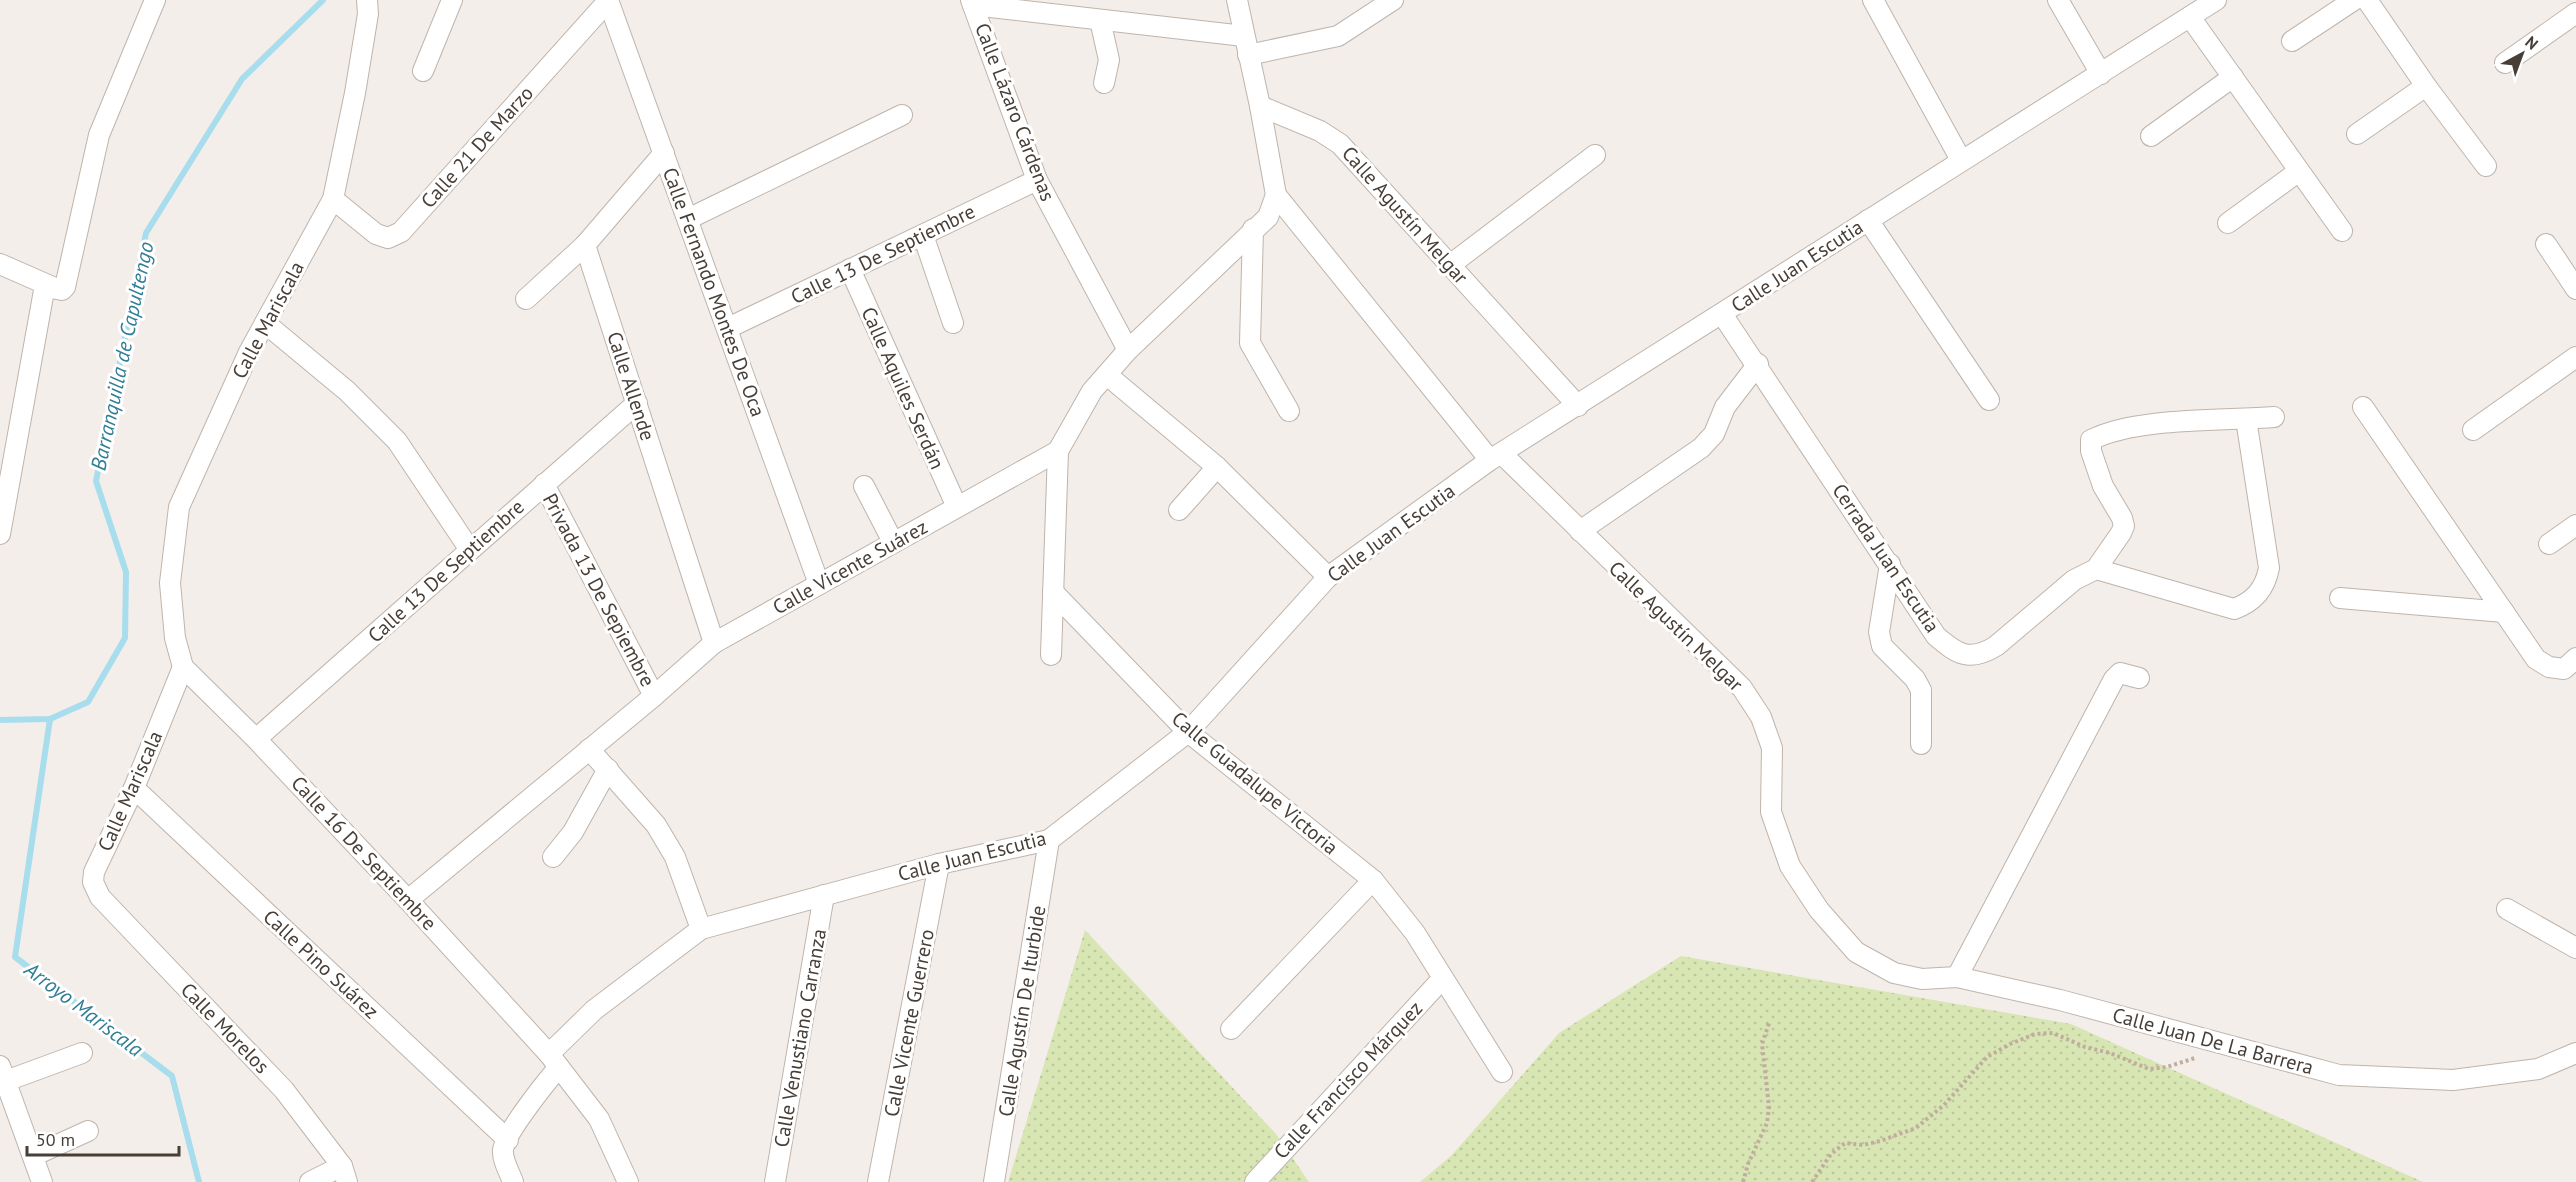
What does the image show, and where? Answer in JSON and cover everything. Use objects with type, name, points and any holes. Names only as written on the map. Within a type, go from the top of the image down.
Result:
[{"type":"street","points":[[0,264],[54,287],[65,287],[99,135],[155,0]]},
{"type":"street","name":"Calle Mariscala","points":[[175,638],[170,583],[179,507],[249,352],[333,200],[359,71],[368,14],[367,0]]},
{"type":"street","points":[[423,71],[452,0]]},
{"type":"street","name":"Calle 21 De Marzo","points":[[333,200],[376,234],[388,238],[401,232],[608,0]]},
{"type":"street","name":"Calle Fernando Montes De Oca","points":[[608,0],[819,584]]},
{"type":"street","name":"Calle Agustín Melgar","points":[[1237,0],[1276,195],[1496,457],[1580,531],[1742,688],[1761,717],[1772,748],[1771,812],[1790,866],[1819,910],[1856,952]]},
{"type":"street","points":[[972,2],[1100,20],[1246,45],[1338,36],[1393,0]]},
{"type":"street","points":[[1873,0],[1961,160]]},
{"type":"street","points":[[2058,0],[2101,74]]},
{"type":"street","name":"Calle Juan Escutia","points":[[554,1060],[594,1010],[701,929],[939,864],[1049,840],[1188,732],[1328,577],[1496,457],[2216,0]]},
{"type":"street","points":[[2292,40],[2354,0]]},
{"type":"street","points":[[2367,0],[2426,86],[2487,166]]},
{"type":"street","points":[[2505,63],[2576,11],[2570,0]]},
{"type":"street","name":"Calle Lázaro Cárdenas","points":[[972,2],[1037,180],[1128,350]]},
{"type":"street","points":[[2190,17],[2342,231]]},
{"type":"street","points":[[1100,20],[1109,60],[1104,83]]},
{"type":"street","points":[[2151,136],[2233,77]]},
{"type":"street","points":[[2356,134],[2426,86]]},
{"type":"street","name":"Calle Agustín Melgar","points":[[1260,106],[1320,130],[1340,144],[1578,406]]},
{"type":"street","points":[[688,219],[902,115]]},
{"type":"street","points":[[526,299],[585,245],[664,153]]},
{"type":"street","points":[[1450,265],[1595,154]]},
{"type":"street","points":[[2228,223],[2300,171]]},
{"type":"street","name":"Calle 13 De Septiembre","points":[[728,328],[1037,180]]},
{"type":"street","points":[[1051,655],[1058,451],[1092,391],[1128,350],[1260,223],[1276,195]]},
{"type":"street","points":[[1868,220],[1989,400]]},
{"type":"street","points":[[1260,223],[1250,343],[1289,411]]},
{"type":"street","points":[[923,235],[953,323]]},
{"type":"street","points":[[2546,244],[2576,289]]},
{"type":"street","name":"Calle Allende","points":[[585,245],[714,643]]},
{"type":"street","name":"Calle Aquiles Serdán","points":[[850,269],[957,507]]},
{"type":"street","points":[[0,534],[54,287]]},
{"type":"street","name":"Cerrada Juan Escutia","points":[[1722,314],[1758,364],[1936,636],[1950,648],[1966,656],[1983,654],[1996,646],[2074,580],[2096,569],[2124,526],[2122,518],[2103,486],[2091,451],[2091,440],[2105,433],[2147,425],[2274,417]]},
{"type":"street","points":[[265,323],[347,391],[397,441],[470,550]]},
{"type":"street","points":[[2473,430],[2576,357]]},
{"type":"street","points":[[1580,531],[1701,448],[1714,434],[1725,406],[1758,364]]},
{"type":"street","points":[[1107,375],[1217,467],[1328,577]]},
{"type":"street","name":"Calle 13 De Septiembre","points":[[256,739],[637,403]]},
{"type":"street","points":[[2363,407],[2536,659],[2549,667],[2564,669],[2576,658]]},
{"type":"street","points":[[2096,569],[2234,609],[2246,604],[2256,596],[2266,582],[2269,568],[2246,419]]},
{"type":"street","name":"Calle Vicente Suárez","points":[[408,900],[654,696],[714,643],[1058,451]]},
{"type":"street","points":[[1179,510],[1217,467]]},
{"type":"street","name":"Privada 13 De Sepiembre","points":[[544,484],[654,696]]},
{"type":"street","points":[[864,486],[893,542]]},
{"type":"street","points":[[2549,544],[2576,525]]},
{"type":"street","points":[[1890,564],[1879,633],[1882,646],[1915,679],[1921,690],[1921,744]]},
{"type":"street","name":"Calle Guadalupe Victoria","points":[[1053,592],[1188,732],[1373,880],[1415,933],[1502,1072]]},
{"type":"street","points":[[2340,598],[2504,612]]},
{"type":"street","name":"Calle 16 De Septiembre","points":[[175,638],[183,667],[256,739],[408,900],[554,1060],[599,1119],[628,1182]]},
{"type":"street","name":"Calle Mariscala","points":[[93,882],[94,872],[134,788],[183,667]]},
{"type":"street","points":[[1957,977],[2114,679],[2120,673],[2139,678]]},
{"type":"street","points":[[589,749],[656,825],[675,857],[701,929]]},
{"type":"street","points":[[553,857],[573,832],[608,769]]},
{"type":"street","name":"Calle Pino Suárez","points":[[134,788],[508,1140]]},
{"type":"street","name":"Calle Agustín De Iturbide","points":[[994,1182],[1049,840]]},
{"type":"street","name":"Calle Vicente Guerrero","points":[[878,1182],[939,864]]},
{"type":"street","points":[[1232,1029],[1373,880]]},
{"type":"street","name":"Calle Morelos","points":[[93,882],[100,897],[284,1090],[344,1174]]},
{"type":"street","name":"Calle Venustiano Carranza","points":[[776,1182],[824,895]]},
{"type":"street","points":[[2507,909],[2576,948]]},
{"type":"street","name":"Calle Juan De La Barrera","points":[[1856,952],[1894,973],[1922,979],[1957,977],[2060,1000],[2339,1075],[2453,1080],[2538,1069],[2576,1053]]},
{"type":"street","name":"Calle Francisco Márquez","points":[[1255,1182],[1442,979]]},
{"type":"street","points":[[42,1182],[3,1073],[82,1053]]},
{"type":"street","points":[[513,1182],[503,1153],[508,1140],[554,1060]]},
{"type":"street","points":[[33,1156],[88,1131]]},
{"type":"street","points":[[310,1182],[344,1174]]},
{"type":"path","points":[[1743,1182],[1748,1164],[1767,1123],[1769,1107],[1762,1044],[1769,1023]]},
{"type":"path","points":[[1812,1182],[1831,1154],[1845,1143],[1872,1143],[1916,1128],[1944,1105],[1987,1057],[2026,1036],[2053,1033],[2085,1047],[2110,1053],[2149,1069],[2167,1067],[2203,1056]]},
{"type":"green space","points":[[1085,930],[1276,1134],[1309,1182],[1008,1182]]},
{"type":"green space","points":[[1681,956],[2071,1024],[2423,1182],[1420,1182],[1452,1155],[1559,1033]]},
{"type":"waterway","name":"Barranquilla de Capultengo","points":[[0,720],[50,719],[88,702],[125,638],[126,572],[96,481],[146,233],[242,79],[323,0]]},
{"type":"waterway","name":"Arroyo Mariscala","points":[[50,719],[15,957],[172,1076],[199,1182]]}]
